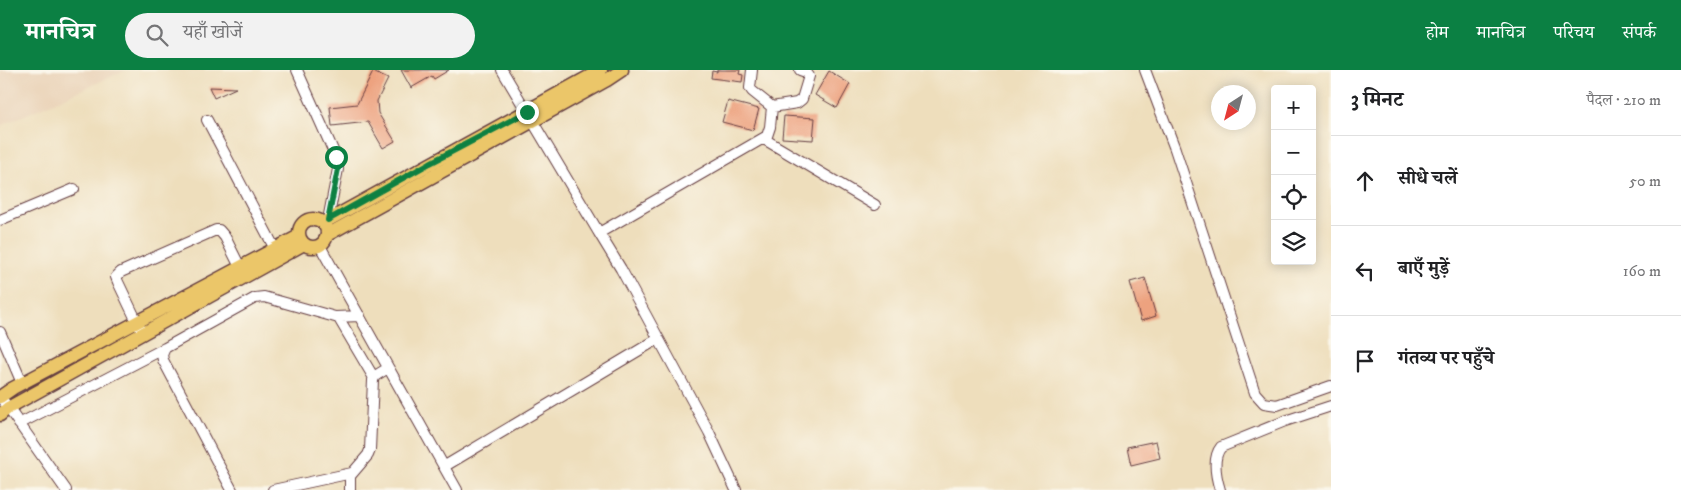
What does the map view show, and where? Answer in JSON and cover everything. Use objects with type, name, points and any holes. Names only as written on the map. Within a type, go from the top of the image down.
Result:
[{"type":"main road","points":[[301,240],[311,247],[324,231],[603,74],[622,70]]},
{"type":"main road","points":[[301,240],[300,227],[306,221],[315,220],[324,231]]},
{"type":"main road","points":[[4,411],[240,267],[275,249],[301,240]]},
{"type":"main road","points":[[0,397],[22,383],[140,327],[301,240]]},
{"type":"lane","points":[[297,70],[336,157],[338,169],[324,231],[360,316],[457,490]]},
{"type":"lane","points":[[502,70],[621,269],[709,432],[736,490]]},
{"type":"lane","points":[[752,70],[750,88],[772,107],[797,103],[802,100],[809,76],[806,72],[800,70]]},
{"type":"lane","points":[[1145,70],[1175,149],[1255,393],[1264,403],[1277,405],[1331,386]]},
{"type":"lane","points":[[599,232],[764,139],[769,133],[772,107]]},
{"type":"lane","points":[[207,120],[275,249]]},
{"type":"lane","points":[[764,139],[875,205]]},
{"type":"lane","points":[[0,220],[74,189]]},
{"type":"lane","points":[[140,327],[116,277],[121,272],[216,230],[220,230],[225,237],[240,267]]},
{"type":"lane","points":[[20,424],[165,348],[254,298],[264,297],[338,317],[360,316]]},
{"type":"lane","points":[[338,317],[374,378],[370,450],[368,455],[352,473],[350,490]]},
{"type":"lane","points":[[0,332],[22,383]]},
{"type":"lane","points":[[445,466],[658,339]]},
{"type":"lane","points":[[165,348],[162,355],[163,360],[232,490]]},
{"type":"lane","points":[[374,378],[388,368]]},
{"type":"lane","points":[[0,397],[4,411],[20,424],[66,490]]},
{"type":"lane","points":[[1220,490],[1216,472],[1216,453],[1221,447],[1285,421],[1331,406]]},
{"type":"lane","points":[[273,490],[352,473]]},
{"type":"shaded area","points":[[0,70],[126,70],[0,126]]},
{"type":"building","points":[[401,70],[449,70],[434,79],[432,76],[411,88]]},
{"type":"building","points":[[717,70],[740,70],[739,74],[743,75],[742,82],[711,78],[712,71],[717,72]]},
{"type":"building","points":[[829,71],[850,84],[837,108],[815,95]]},
{"type":"building","points":[[373,72],[388,79],[377,101],[378,113],[395,141],[383,148],[368,122],[332,126],[330,107],[357,104]]},
{"type":"building","points":[[209,87],[236,88],[214,98]]},
{"type":"building","points":[[728,101],[759,109],[753,130],[722,122]]},
{"type":"building","points":[[784,116],[815,118],[813,140],[782,138]]},
{"type":"building","points":[[1145,278],[1156,316],[1141,321],[1130,282]]},
{"type":"building","points":[[1156,441],[1160,458],[1131,465],[1127,447]]},
{"type":"route","points":[[336,157],[338,169],[328,220],[527,112]]}]
